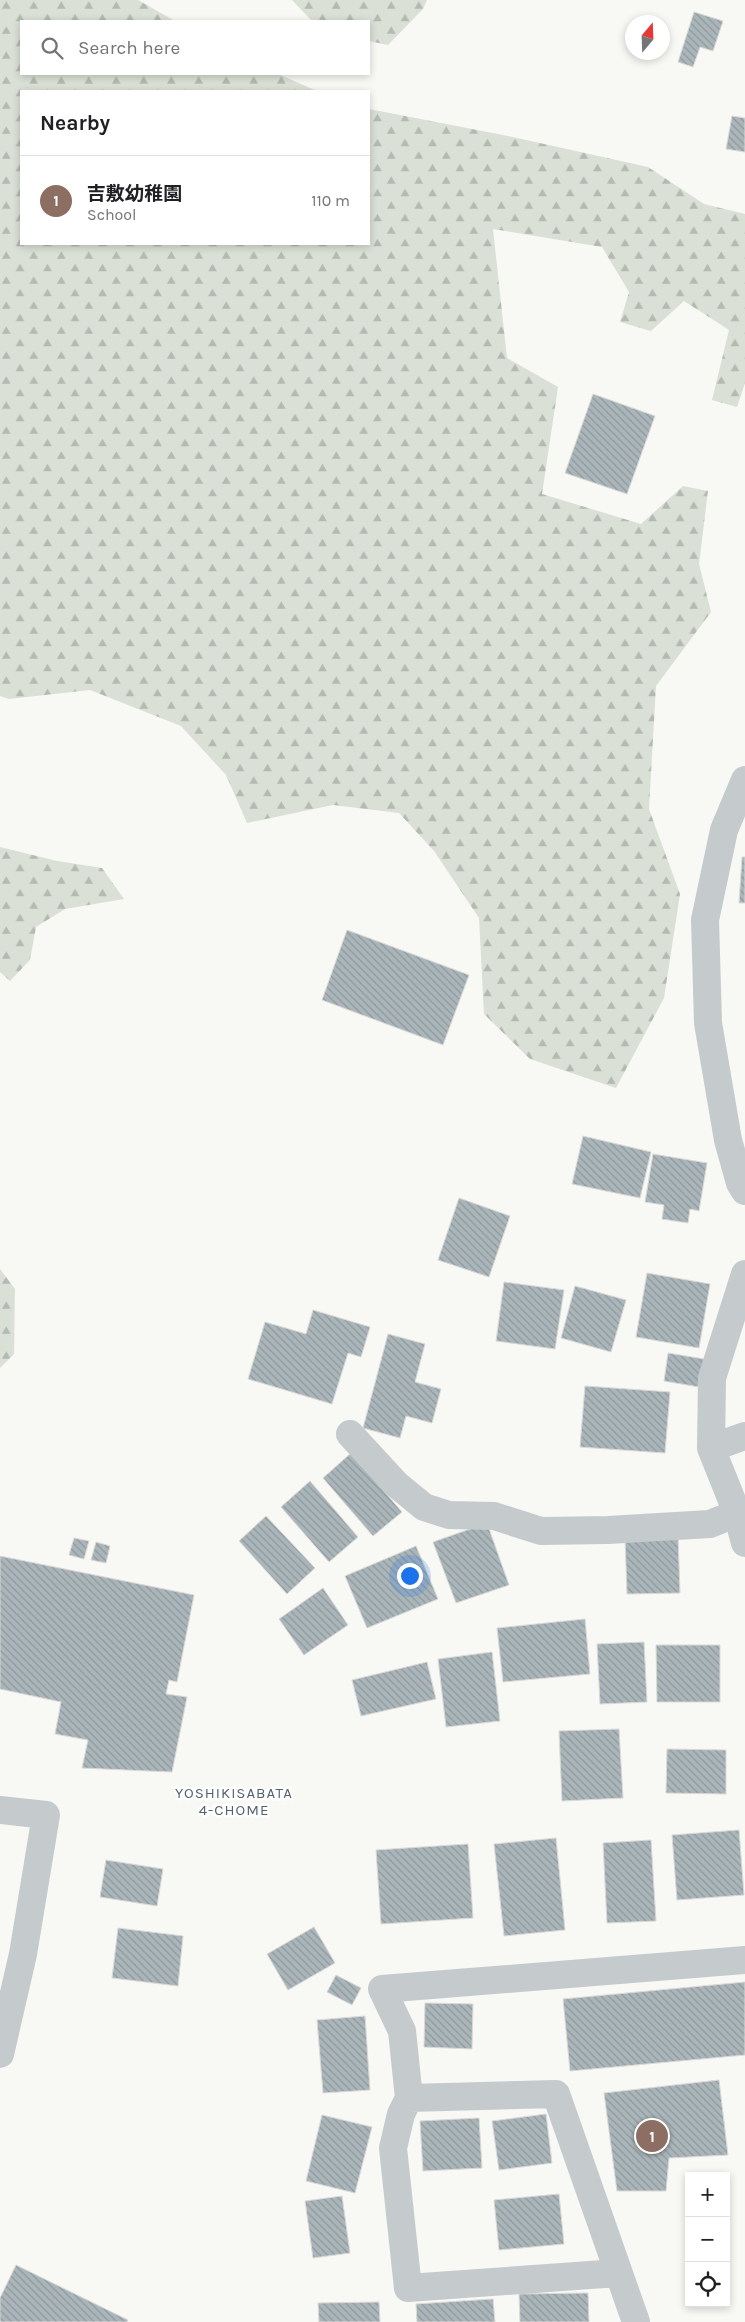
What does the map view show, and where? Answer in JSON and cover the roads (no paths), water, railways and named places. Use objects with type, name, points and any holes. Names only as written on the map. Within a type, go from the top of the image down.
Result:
[{"type":"street","points":[[745,780],[724,830],[705,920],[708,1023],[736,1140],[740,1182],[745,1191]]},
{"type":"street","points":[[745,1274],[712,1378],[711,1448],[737,1513],[745,1543]]},
{"type":"street","points":[[350,1434],[396,1484],[424,1507],[449,1515],[494,1516],[541,1531],[579,1531],[710,1524],[737,1513]]},
{"type":"street","points":[[711,1448],[745,1436]]},
{"type":"street","points":[[0,1810],[46,1815],[23,1954],[0,2054]]},
{"type":"street","points":[[618,2273],[408,2288],[393,2148],[401,2114],[409,2098],[402,2030],[382,1989],[745,1960]]},
{"type":"street","points":[[409,2098],[556,2094],[636,2322]]},
{"type":"place","name":"吉敷幼稚園","points":[[652,2136]]},
{"type":"district","name":"YOSHIKISABATA 4-CHOME","points":[[234,1802]]}]
